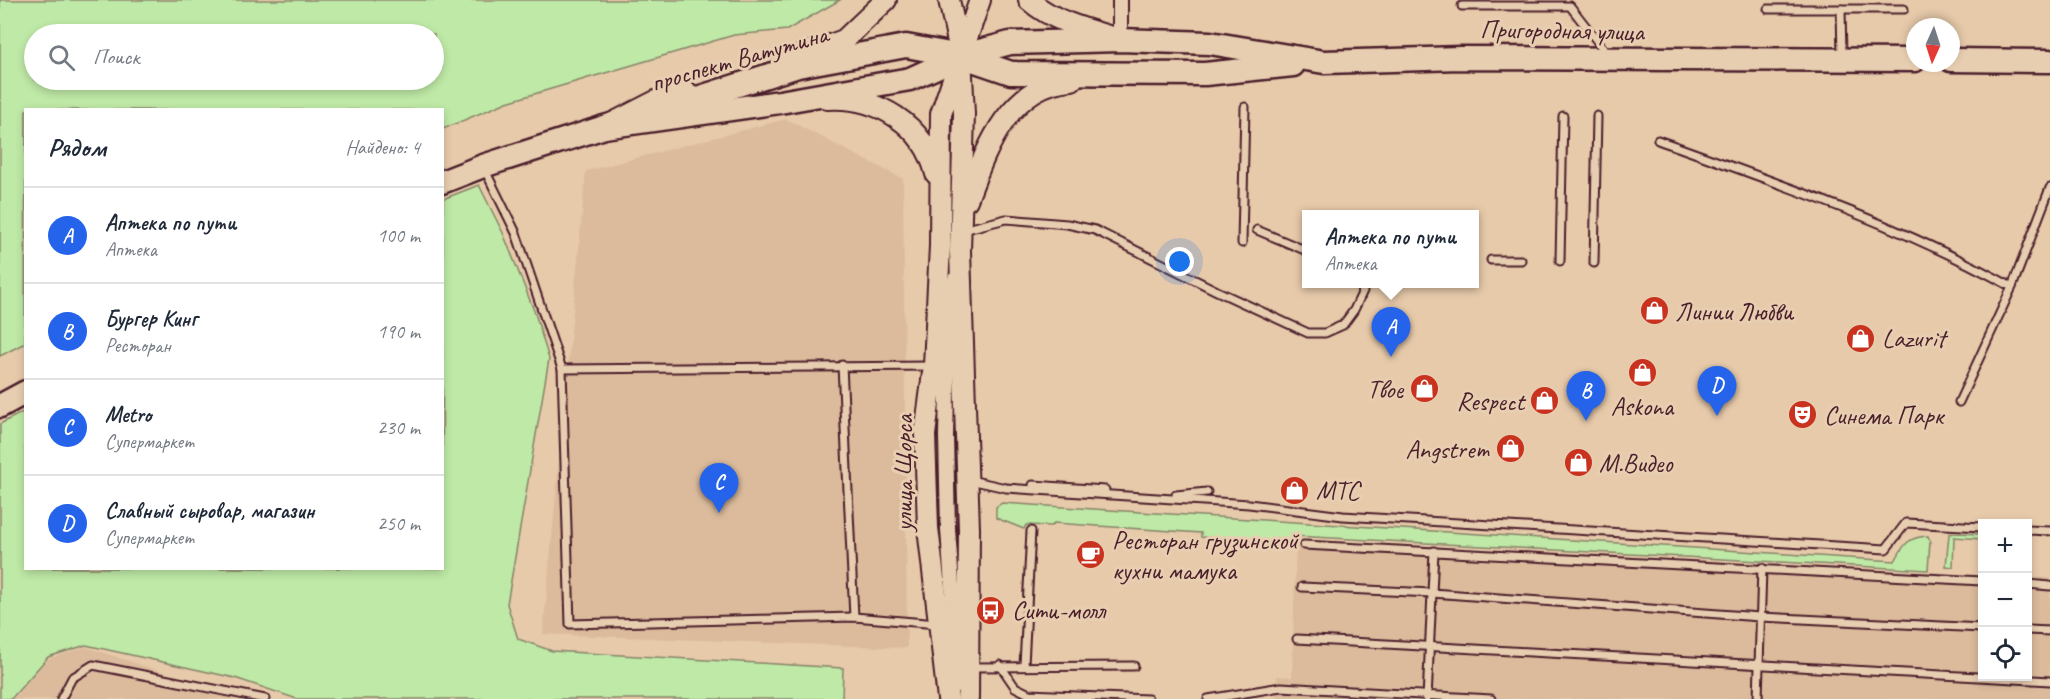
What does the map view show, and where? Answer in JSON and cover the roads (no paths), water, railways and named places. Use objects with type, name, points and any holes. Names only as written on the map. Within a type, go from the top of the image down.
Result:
[{"type":"main road","points":[[604,127],[656,101],[844,40],[886,0]]},
{"type":"main road","points":[[949,0],[961,56]]},
{"type":"main road","points":[[961,56],[980,0]]},
{"type":"main road","points":[[1029,0],[1038,9],[1082,28],[1120,40]]},
{"type":"main road","name":"проспект Ватутина","points":[[604,127],[780,102],[910,79],[961,56],[1010,43],[1120,40],[1210,43]]},
{"type":"main road","name":"Пригородная улица","points":[[1210,43],[1324,62],[1460,58],[1906,60]]},
{"type":"main road","name":"проспект Ватутина","points":[[444,181],[483,166],[798,66],[906,46],[961,56],[1011,73],[1205,74],[1324,62]]},
{"type":"main road","name":"улица Щорса","points":[[948,699],[928,528],[925,435],[934,365],[940,246],[941,114],[961,56]]},
{"type":"main road","name":"улица Щорса","points":[[961,56],[964,114],[960,251],[968,479],[968,699]]},
{"type":"main road","points":[[1960,60],[2050,61]]},
{"type":"main road","points":[[961,222],[990,141],[1027,96],[1042,86],[1059,81],[1205,74]]},
{"type":"main road","points":[[780,102],[846,98],[885,110],[904,121],[925,144],[935,171],[941,210]]},
{"type":"main road","points":[[0,406],[24,393]]},
{"type":"street","points":[[1120,0],[1120,40]]},
{"type":"street","name":"улица Щорса","points":[[940,246],[949,306],[946,436],[948,529],[959,699]]},
{"type":"street","name":"улица Щорса","points":[[949,306],[960,251]]},
{"type":"lane","points":[[1462,6],[1570,6],[1611,59]]},
{"type":"lane","points":[[1768,9],[1904,9]]},
{"type":"lane","points":[[1840,9],[1842,59]]},
{"type":"lane","points":[[1242,243],[1245,107]]},
{"type":"lane","points":[[1560,261],[1563,116]]},
{"type":"lane","points":[[1593,262],[1597,116]]},
{"type":"lane","points":[[1658,140],[1855,213],[1965,260],[2012,287]]},
{"type":"lane","points":[[483,166],[516,233],[562,369],[570,624],[854,617],[939,624]]},
{"type":"lane","points":[[1959,402],[2012,287],[2050,188]]},
{"type":"lane","points":[[961,222],[1006,219],[1067,224],[1095,230],[1217,291],[1308,333],[1325,333],[1343,325],[1354,310],[1363,291]]},
{"type":"lane","points":[[1257,230],[1302,249]]},
{"type":"lane","points":[[1491,260],[1521,260]]},
{"type":"lane","points":[[842,365],[854,617]]},
{"type":"lane","points":[[562,369],[934,365]]},
{"type":"lane","points":[[968,479],[1006,488],[1249,504],[1343,516],[1886,549],[1906,523],[1978,527]]},
{"type":"lane","points":[[1033,485],[1185,496],[1207,492]]},
{"type":"lane","points":[[2032,530],[2050,531]]},
{"type":"lane","points":[[1024,665],[1031,531]]},
{"type":"lane","points":[[1304,544],[1978,581]]},
{"type":"lane","points":[[1427,697],[1434,551]]},
{"type":"lane","points":[[1758,699],[1762,568]]},
{"type":"lane","points":[[2032,584],[2050,586]]},
{"type":"lane","points":[[1302,588],[1432,592],[1760,617],[1978,628]]},
{"type":"lane","points":[[2032,630],[2050,631]]},
{"type":"lane","points":[[1297,639],[2050,681]]},
{"type":"lane","points":[[61,699],[72,678],[93,665],[238,696],[265,699]]},
{"type":"lane","points":[[968,667],[1000,665],[1134,666]]},
{"type":"lane","points":[[1000,665],[1015,687],[1029,694],[1148,699]]},
{"type":"lane","points":[[1208,699],[1281,687],[1491,699]]},
{"type":"place","name":"Линии Любви","points":[[1654,311]]},
{"type":"place","name":"Lazurit","points":[[1861,338]]},
{"type":"place","name":"Аптека по пути","points":[[1391,357]]},
{"type":"place","name":"Askona","points":[[1642,372]]},
{"type":"place","name":"Твое","points":[[1424,389]]},
{"type":"place","name":"Respect","points":[[1545,401]]},
{"type":"place","name":"Синема Парк","points":[[1803,415]]},
{"type":"place","name":"Славный сыровар, магазин","points":[[1717,416]]},
{"type":"place","name":"Бургер Кинг","points":[[1586,421]]},
{"type":"place","name":"Angstrem","points":[[1510,449]]},
{"type":"place","name":"М.Видео","points":[[1578,463]]},
{"type":"place","name":"МТС","points":[[1295,490]]},
{"type":"place","name":"Metro","points":[[719,513]]},
{"type":"place","name":"Ресторан грузинской кухни мамука","points":[[1091,555]]},
{"type":"place","name":"Сити-молл","points":[[991,610]]}]
